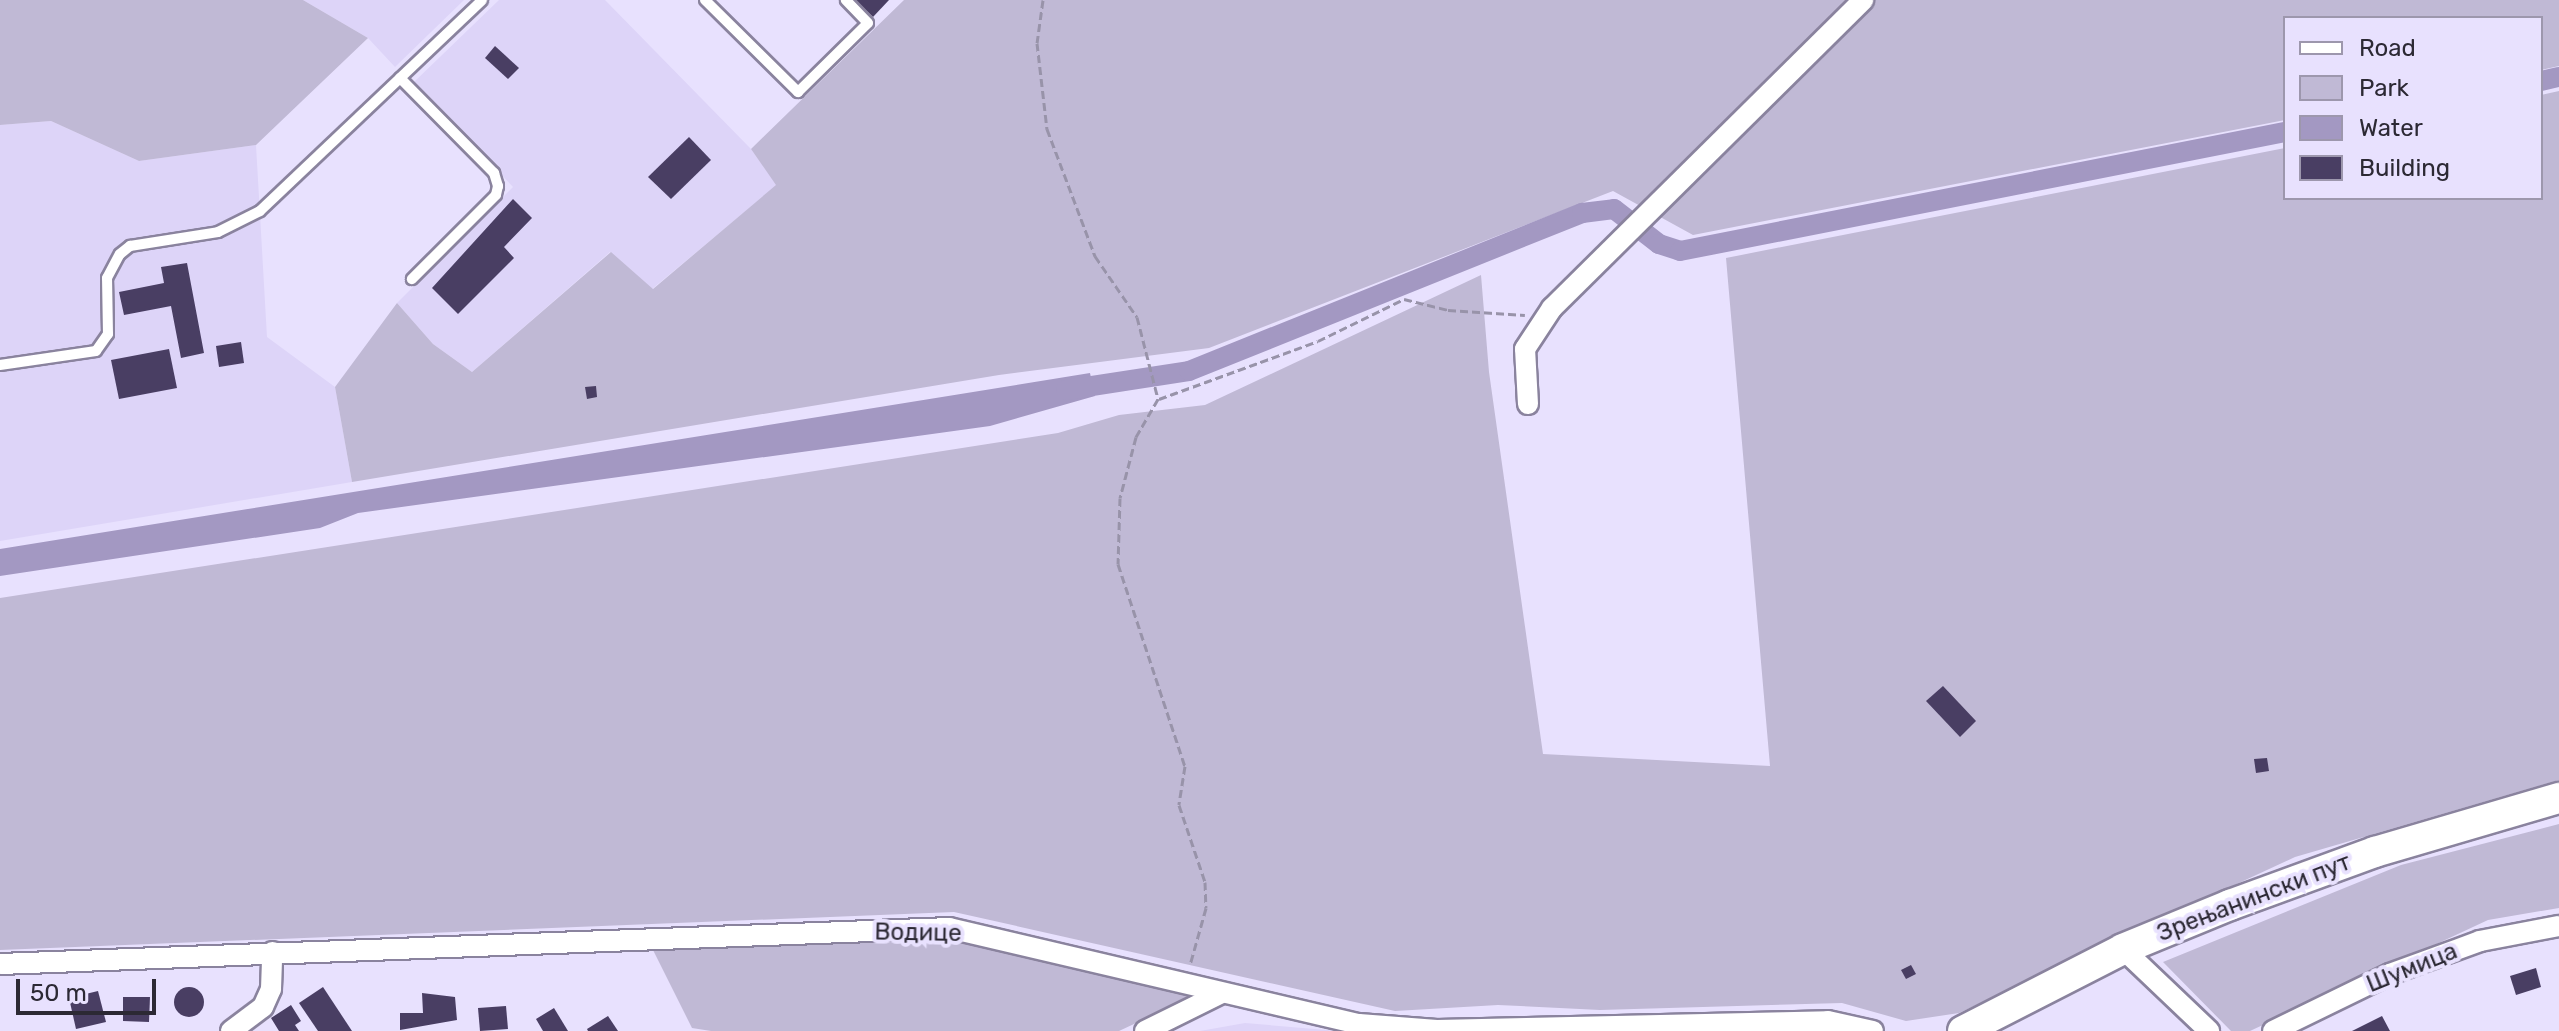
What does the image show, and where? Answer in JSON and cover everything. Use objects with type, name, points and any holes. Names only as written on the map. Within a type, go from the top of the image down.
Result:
[{"type":"main road","name":"Зрењанински пут","points":[[1963,1031],[2123,949],[2375,852],[2559,798]]},
{"type":"street","points":[[1528,404],[1525,349],[1552,308],[1863,0]]},
{"type":"street","name":"Шумица","points":[[2273,1031],[2390,974],[2480,941],[2559,926]]},
{"type":"street","name":"Водице","points":[[0,964],[949,928],[1359,1024],[1437,1030],[1828,1021],[1873,1031]]},
{"type":"street","points":[[2123,949],[2209,1031]]},
{"type":"street","points":[[231,1031],[263,1007],[271,989],[272,952]]},
{"type":"street","points":[[1145,1031],[1222,993]]},
{"type":"lane","points":[[0,365],[96,351],[108,334],[107,278],[120,254],[130,246],[205,235],[246,220],[482,0]]},
{"type":"lane","points":[[705,0],[798,92],[868,23],[846,0]]},
{"type":"lane","points":[[400,78],[494,173],[498,186],[496,195],[412,279]]},
{"type":"path","points":[[1043,0],[1037,43],[1047,129],[1095,256],[1137,317],[1158,399]]},
{"type":"path","points":[[1184,984],[1206,908],[1205,882],[1179,805],[1185,766],[1118,564],[1120,498],[1136,437],[1158,399],[1318,341],[1404,299],[1514,318],[1552,308]]},
{"type":"shaded area","points":[[303,0],[464,0],[395,67],[368,38]]},
{"type":"shaded area","points":[[499,0],[605,0],[751,149],[777,185],[652,289],[610,252],[472,372],[433,344],[397,303],[513,187],[414,82]]},
{"type":"shaded area","points":[[51,121],[139,161],[256,145],[267,337],[335,387],[352,482],[0,541],[0,125]]},
{"type":"shaded area","points":[[1245,1023],[1338,1031],[1200,1031]]},
{"type":"green space","points":[[0,0],[303,0],[368,38],[256,145],[139,161],[51,121],[0,125]]},
{"type":"green space","points":[[904,0],[2559,0],[2559,66],[2543,70],[2543,16],[2283,16],[2283,120],[1693,235],[1613,191],[1209,348],[999,375],[352,482],[335,387],[397,303],[433,344],[472,372],[611,252],[653,289],[776,185],[751,149]]},
{"type":"green space","points":[[2559,91],[2559,780],[2295,857],[1959,1013],[1906,1021],[1842,1003],[1600,1010],[1498,1005],[1395,1011],[954,912],[0,950],[0,598],[1058,433],[1119,415],[1205,405],[1481,275],[1489,372],[1543,754],[1770,766],[1726,258],[2283,148],[2283,200],[2543,200],[2543,95]]},
{"type":"green space","points":[[2559,824],[2559,908],[2488,920],[2250,1031],[2231,1031],[2163,962],[2401,865]]},
{"type":"green space","points":[[947,936],[1194,996],[1119,1031],[711,1031],[692,1028],[649,942]]},
{"type":"water","points":[[1090,373],[1095,396],[990,426],[358,513],[320,528],[0,576],[0,549]]},
{"type":"building","points":[[855,0],[889,0],[873,17]]},
{"type":"building","points":[[495,46],[519,68],[508,79],[485,58]]},
{"type":"building","points":[[689,137],[711,160],[671,199],[648,177]]},
{"type":"building","points":[[513,199],[532,218],[504,247],[514,258],[458,314],[432,288]]},
{"type":"building","points":[[187,263],[204,353],[181,358],[171,306],[124,315],[119,292],[164,283],[161,267]]},
{"type":"building","points":[[241,342],[244,363],[219,367],[216,346]]},
{"type":"building","points":[[169,349],[177,388],[119,399],[111,360]]},
{"type":"building","points":[[596,386],[597,397],[587,399],[585,387]]},
{"type":"building","points":[[1943,686],[1976,721],[1960,737],[1926,701]]},
{"type":"building","points":[[2267,758],[2269,771],[2256,773],[2254,759]]},
{"type":"building","points":[[1911,965],[1916,974],[1906,979],[1901,970]]},
{"type":"building","points":[[2536,968],[2541,987],[2516,995],[2510,976]]},
{"type":"building","points":[[189,987],[195,988],[203,996],[203,1008],[195,1016],[189,1017],[183,1016],[175,1008],[174,1002],[175,996],[183,988]]},
{"type":"building","points":[[323,987],[352,1031],[318,1031],[299,1003]]},
{"type":"building","points":[[98,991],[106,1022],[76,1029],[69,998]]},
{"type":"building","points":[[422,993],[455,997],[457,1020],[400,1030],[400,1013],[423,1013]]},
{"type":"building","points":[[123,997],[150,997],[149,1022],[123,1021]]},
{"type":"building","points":[[291,1005],[301,1021],[295,1025],[299,1031],[279,1031],[271,1018]]},
{"type":"building","points":[[506,1006],[508,1029],[480,1031],[478,1008]]},
{"type":"building","points":[[554,1008],[568,1031],[543,1031],[536,1019]]},
{"type":"building","points":[[608,1016],[618,1031],[588,1031],[587,1029]]},
{"type":"building","points":[[2382,1016],[2390,1031],[2352,1031]]},
{"type":"waterway","points":[[2543,81],[2559,77]]},
{"type":"waterway","points":[[1066,390],[1189,371],[1582,213],[1614,209],[1659,244],[1680,251],[2283,132]]}]
